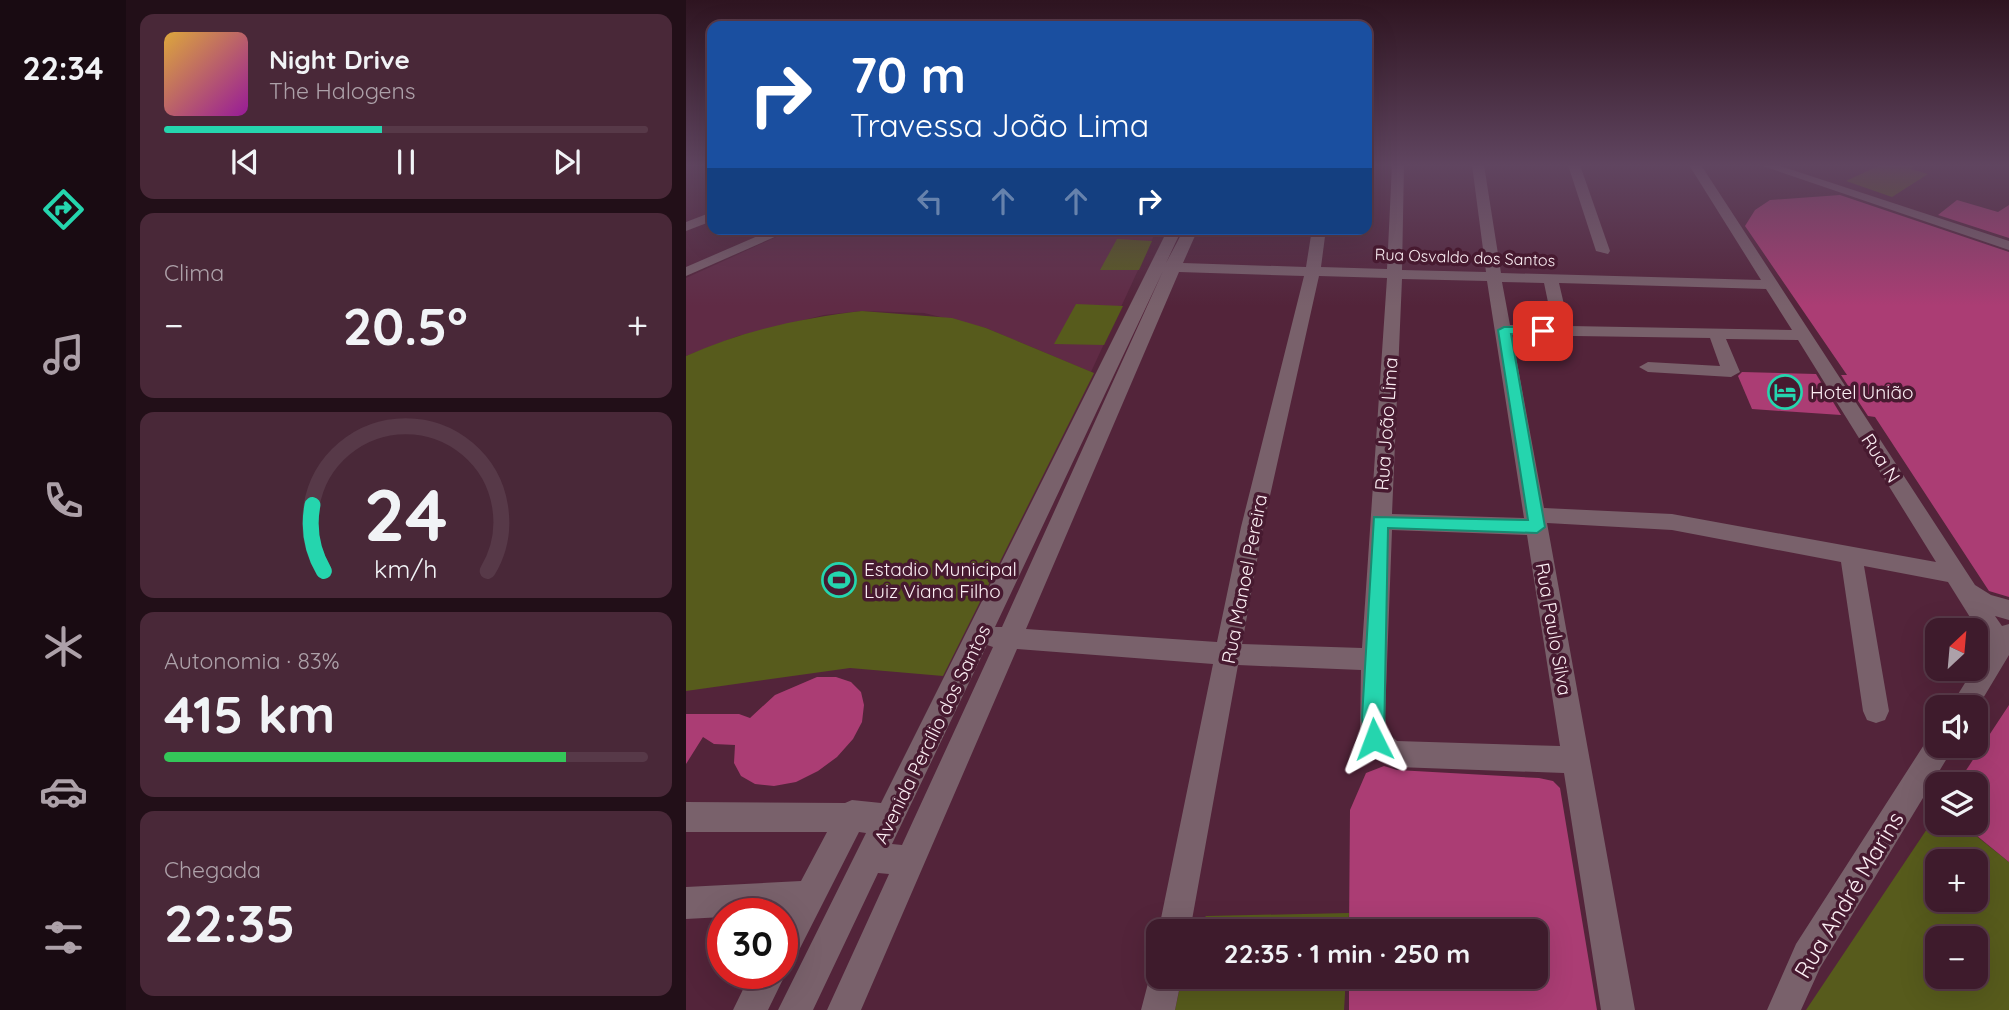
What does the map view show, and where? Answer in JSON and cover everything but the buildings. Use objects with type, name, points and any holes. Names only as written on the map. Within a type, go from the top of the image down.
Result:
[{"type":"street","name":"Rua João Lima","points":[[1397,212],[1396,273],[1380,522],[1374,659],[1374,739],[1381,748],[1397,754],[1576,760]]},
{"type":"street","name":"Rua Paulo Silva","points":[[1485,212],[1618,1010]]},
{"type":"street","points":[[1589,212],[1602,251]]},
{"type":"street","name":"Rua N","points":[[1724,212],[1870,441],[2005,640]]},
{"type":"street","points":[[1914,212],[2009,246]]},
{"type":"street","points":[[1924,212],[2009,239]]},
{"type":"street","points":[[686,227],[707,218]]},
{"type":"street","points":[[686,272],[772,235]]},
{"type":"street","name":"Avenida Percílio dos Santos","points":[[1167,267],[1174,235]]},
{"type":"street","name":"Avenida Percílio dos Santos","points":[[795,1010],[979,637],[1127,352],[1167,267],[1187,235]]},
{"type":"street","name":"Rua Manoel Pereira","points":[[1176,919],[1252,527],[1313,270],[1318,235]]},
{"type":"street","name":"Rua Osvaldo dos Santos","points":[[1167,267],[1770,285]]},
{"type":"street","points":[[1550,277],[1562,331]]},
{"type":"street","points":[[1504,330],[1804,335]]},
{"type":"street","points":[[1648,367],[1731,372],[1716,333]]},
{"type":"street","name":"Avenida Percílio dos Santos","points":[[844,1010],[1008,638],[1127,352]]},
{"type":"street","points":[[1380,522],[1672,522],[1851,556],[1964,583],[1983,601],[2009,610]]},
{"type":"street","points":[[1851,556],[1876,711]]},
{"type":"street","points":[[979,637],[1228,654],[1374,659]]},
{"type":"street","points":[[1971,695],[2005,640]]},
{"type":"street","name":"Rua André Marins","points":[[1784,1010],[1808,956],[1932,758]]},
{"type":"street","points":[[686,817],[852,815],[937,797]]},
{"type":"street","points":[[798,917],[852,815]]},
{"type":"street","points":[[871,857],[911,860]]},
{"type":"street","points":[[686,903],[809,896]]},
{"type":"street","points":[[750,1010],[761,989]]},
{"type":"street","points":[[1158,1010],[1162,989]]},
{"type":"shaded area","points":[[781,235],[1154,235],[1091,372],[986,328],[924,313],[862,311],[824,315],[738,336],[686,356],[686,278]]},
{"type":"green space","points":[[1117,239],[1152,241],[1139,270],[1100,270]]},
{"type":"green space","points":[[1076,304],[1123,306],[1104,345],[1054,344]]},
{"type":"green space","name":"Estadio Municipal Luiz Viana Filho","points":[[862,311],[952,318],[986,328],[1094,373],[943,676],[850,668],[686,691],[686,356],[729,339],[772,327]]},
{"type":"green space","points":[[1925,832],[1925,835],[1975,835],[2009,862],[2009,1010],[1806,1010]]},
{"type":"green space","points":[[1349,913],[1349,919],[1203,919],[1206,916]]},
{"type":"green space","points":[[1179,989],[1345,989],[1344,1010],[1175,1010]]},
{"type":"place","name":"Hotel União","points":[[1785,392]]},
{"type":"place","name":"Estadio Municipal Luiz Viana Filho","points":[[839,580]]},
{"type":"route","points":[[1374,739],[1372,718],[1380,522],[1537,527],[1504,330],[1543,331]]}]
